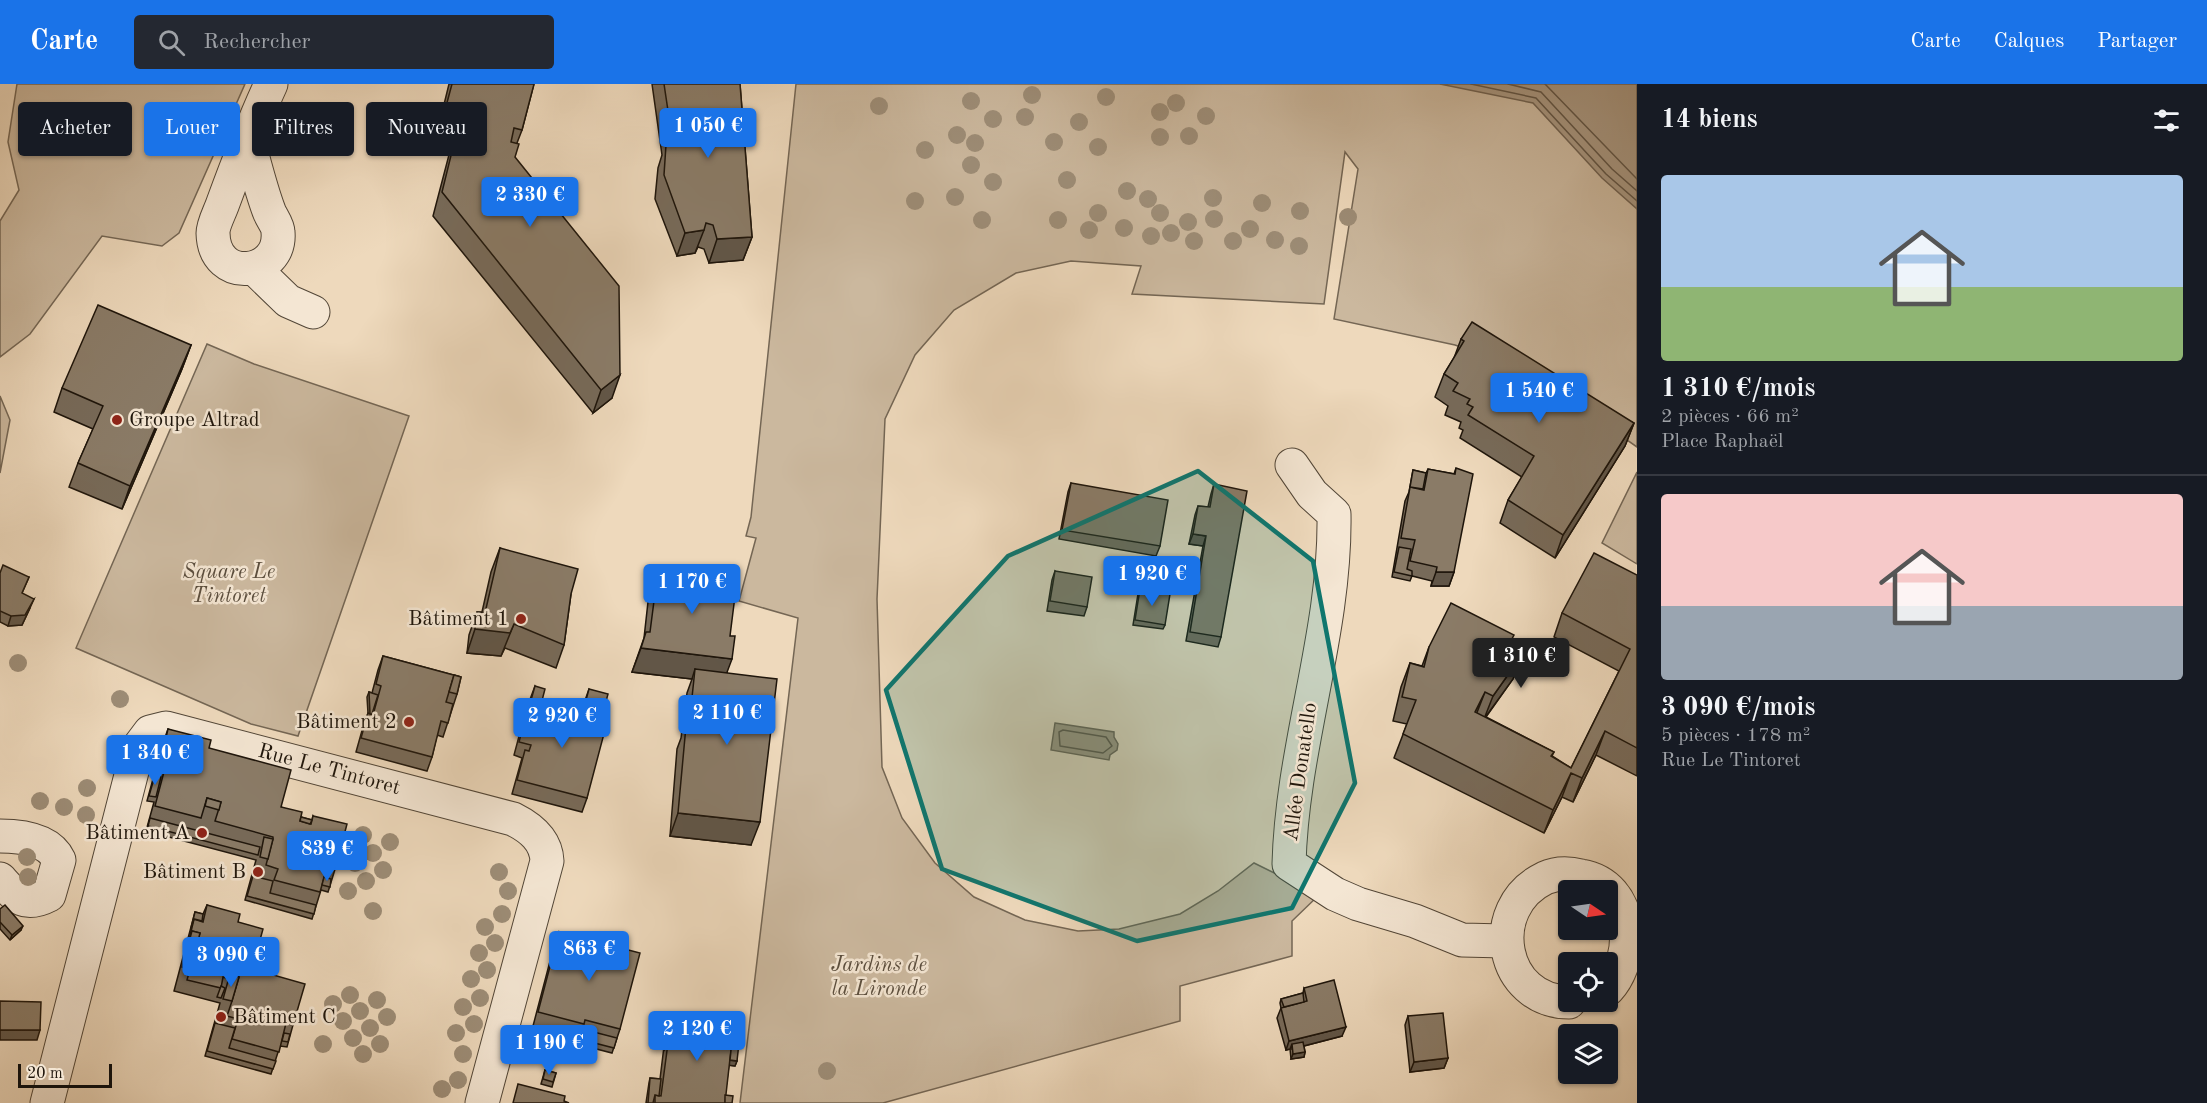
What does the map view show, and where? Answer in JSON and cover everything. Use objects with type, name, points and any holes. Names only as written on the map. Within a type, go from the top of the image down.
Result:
[{"type":"street","points":[[271,84],[247,136],[213,232],[219,257],[230,266],[255,269],[288,301],[313,312]]},
{"type":"street","points":[[247,136],[269,210],[278,232],[273,254],[255,269]]},
{"type":"street","name":"Allée Donatello","points":[[1293,465],[1312,494],[1334,514],[1334,553],[1323,635],[1294,794],[1289,864],[1335,894],[1358,904],[1415,921],[1462,940],[1505,941]]},
{"type":"street","name":"Rue Le Tintoret","points":[[47,1103],[138,748],[150,732],[166,728],[513,819],[530,827],[547,852],[547,861],[482,1103]]},
{"type":"street","points":[[0,836],[22,836],[49,848],[59,860],[49,895],[37,901],[23,900],[14,895],[0,879]]},
{"type":"street","points":[[1558,999],[1541,995],[1523,982],[1510,961],[1505,941],[1511,912],[1526,891],[1546,878],[1567,873],[1597,878],[1618,894],[1631,914],[1635,932],[1634,951],[1625,972],[1618,979]]},
{"type":"highlighted area","points":[[1198,471],[1313,561],[1355,783],[1292,908],[1137,941],[942,869],[886,690],[1008,556]]},
{"type":"green space","points":[[17,84],[245,84],[237,102],[144,102],[144,156],[213,156],[179,233],[162,246],[102,236],[30,334],[0,357],[0,221],[19,190],[8,142]]},
{"type":"green space","name":"Jardins de la Lironde","points":[[796,84],[1637,84],[1637,447],[1529,371],[1455,345],[1334,319],[1358,169],[1345,152],[1324,304],[1132,294],[1141,266],[1071,261],[1016,273],[954,310],[915,355],[885,419],[877,599],[882,767],[902,818],[935,863],[974,897],[1025,920],[1078,931],[1119,929],[1180,914],[1218,891],[1254,863],[1319,895],[1292,921],[1292,956],[1180,986],[1180,1021],[883,1103],[740,1103],[798,618],[739,601],[756,538],[746,536],[751,517]]},
{"type":"green space","name":"Square Le Tintoret","points":[[207,344],[254,364],[409,416],[298,736],[251,724],[76,648]]},
{"type":"green space","points":[[0,396],[10,420],[0,473]]},
{"type":"green space","points":[[1637,472],[1637,564],[1602,543]]},
{"type":"water","points":[[1440,84],[1637,84],[1637,209],[1602,178],[1533,103]]},
{"type":"water","points":[[1055,723],[1114,732],[1118,744],[1117,750],[1110,755],[1109,760],[1051,750]]},
{"type":"building","points":[[452,84],[534,84],[522,130],[514,128],[511,142],[519,144],[515,157],[619,286],[620,375],[601,390],[442,192],[451,156],[487,156],[487,102],[447,102]]},
{"type":"building","points":[[664,84],[740,84],[752,237],[717,239],[713,225],[706,223],[704,230],[685,233],[664,175],[666,145],[673,144]]},
{"type":"building","name":"Groupe Altrad","points":[[98,305],[191,345],[130,486],[78,463],[103,406],[62,388]]},
{"type":"building","points":[[1472,322],[1634,423],[1563,535],[1508,500],[1534,456],[1468,415],[1473,407],[1467,404],[1470,399],[1453,391],[1458,383],[1444,374],[1464,341],[1461,339]]},
{"type":"building","points":[[1456,468],[1473,474],[1454,572],[1436,572],[1437,567],[1410,561],[1415,540],[1401,538],[1410,487],[1424,490],[1428,469],[1455,474]]},
{"type":"building","points":[[1413,470],[1426,473],[1423,489],[1410,487]]},
{"type":"building","points":[[1071,483],[1168,500],[1160,546],[1062,530]]},
{"type":"building","points":[[1214,484],[1247,491],[1221,637],[1190,632],[1206,536],[1193,534],[1198,506],[1210,507]]},
{"type":"building","points":[[1399,547],[1411,549],[1407,569],[1412,571],[1412,576],[1394,572]]},
{"type":"building","name":"Bâtiment 1","points":[[500,548],[578,569],[571,594],[564,645],[514,624],[510,633],[475,629],[477,612],[485,613]]},
{"type":"building","points":[[1594,553],[1637,575],[1637,748],[1605,731],[1582,778],[1571,773],[1553,810],[1403,734],[1416,700],[1402,697],[1410,663],[1424,667],[1429,647],[1451,603],[1514,635],[1507,648],[1522,655],[1493,696],[1485,692],[1475,712],[1554,752],[1551,756],[1571,768],[1630,649],[1562,613]]},
{"type":"building","points":[[3,565],[29,577],[22,593],[34,599],[25,615],[11,616],[0,611],[0,573]]},
{"type":"building","points":[[658,570],[737,580],[730,636],[735,636],[732,659],[641,648],[646,632],[650,632]]},
{"type":"building","points":[[1055,571],[1092,577],[1087,607],[1050,601]]},
{"type":"building","points":[[1140,589],[1170,594],[1165,625],[1135,620]]},
{"type":"building","name":"Bâtiment 2","points":[[383,656],[454,675],[446,702],[453,704],[448,723],[441,721],[432,757],[361,738],[368,713],[373,715],[381,686],[376,684]]},
{"type":"building","points":[[695,669],[777,679],[760,822],[678,813],[686,726],[689,726]]},
{"type":"building","points":[[454,675],[461,677],[457,694],[449,692]]},
{"type":"building","points":[[535,686],[545,689],[538,716],[527,714]]},
{"type":"building","points":[[589,689],[608,694],[605,705],[586,700]]},
{"type":"building","points":[[369,692],[378,695],[372,714],[370,714]]},
{"type":"building","points":[[542,699],[602,714],[599,724],[606,726],[587,798],[517,780],[525,750],[529,751],[531,745],[519,742],[524,723],[535,726]]},
{"type":"building","points":[[168,729],[211,740],[209,748],[291,770],[281,807],[302,812],[300,821],[311,824],[313,816],[347,824],[336,866],[328,864],[320,892],[274,880],[278,869],[266,865],[273,837],[215,821],[221,802],[207,798],[201,818],[155,806],[166,764],[160,763]]},
{"type":"building","points":[[155,775],[161,777],[156,797],[149,796]]},
{"type":"building","points":[[207,798],[221,802],[219,810],[205,806]]},
{"type":"building","points":[[301,817],[312,820],[310,824],[300,821]]},
{"type":"building","points":[[150,818],[260,847],[258,855],[148,826]]},
{"type":"building","points":[[264,837],[273,839],[268,859],[260,857]]},
{"type":"building","points":[[253,876],[273,881],[270,893],[316,905],[314,914],[247,896]]},
{"type":"building","points":[[324,877],[331,879],[330,887],[322,885]]},
{"type":"building","points":[[5,905],[23,926],[12,935],[0,922],[0,909]]},
{"type":"building","points":[[207,905],[240,914],[238,922],[263,929],[252,969],[305,984],[293,1025],[286,1023],[279,1052],[232,1039],[238,1019],[227,1016],[239,977],[230,974],[229,979],[223,977],[221,988],[187,980],[200,933],[192,931],[189,940],[194,919],[203,922]]},
{"type":"building","points":[[195,912],[203,914],[202,921],[194,919],[191,928]]},
{"type":"building","points":[[192,931],[200,933],[191,970],[182,967]]},
{"type":"building","points":[[559,932],[640,953],[620,1029],[585,1020],[584,1024],[538,1012]]},
{"type":"building","points":[[230,974],[239,977],[232,1001],[223,999]]},
{"type":"building","points":[[1334,980],[1346,1027],[1289,1041],[1281,1008],[1307,1001],[1304,988]]},
{"type":"building","points":[[221,986],[225,988],[221,998],[217,997]]},
{"type":"building","points":[[1303,993],[1304,1002],[1284,1007],[1281,999]]},
{"type":"building","points":[[0,1001],[41,1002],[40,1030],[0,1030]]},
{"type":"building","points":[[1443,1013],[1448,1058],[1414,1062],[1408,1016]]},
{"type":"building","points":[[675,1016],[734,1023],[725,1103],[655,1103],[655,1095],[661,1096],[668,1043],[671,1043]]},
{"type":"building","points":[[215,1023],[235,1028],[229,1048],[276,1061],[273,1069],[207,1051]]},
{"type":"building","points":[[667,1025],[672,1025],[669,1043],[664,1051]]},
{"type":"building","points":[[582,1029],[617,1038],[614,1048],[579,1039]]},
{"type":"building","points":[[733,1032],[740,1034],[737,1061],[730,1060]]},
{"type":"building","points":[[284,1033],[290,1034],[288,1042],[282,1041]]},
{"type":"building","points":[[1303,1042],[1305,1052],[1293,1054],[1292,1044]]},
{"type":"building","points":[[545,1070],[556,1073],[553,1082],[543,1079]]},
{"type":"building","points":[[650,1078],[661,1079],[659,1096],[655,1095],[653,1103],[648,1103]]},
{"type":"building","points":[[518,1084],[565,1096],[564,1101],[569,1103],[513,1103]]},
{"type":"building","points":[[725,1095],[733,1096],[732,1103],[725,1103]]},
{"type":"place","name":"Groupe Altrad","points":[[117,420]]},
{"type":"place","name":"Bâtiment 1","points":[[521,619]]},
{"type":"place","name":"Bâtiment 2","points":[[409,722]]},
{"type":"place","name":"Bâtiment A","points":[[202,833]]},
{"type":"place","name":"Bâtiment B","points":[[258,872]]},
{"type":"place","name":"Bâtiment C","points":[[221,1017]]}]
